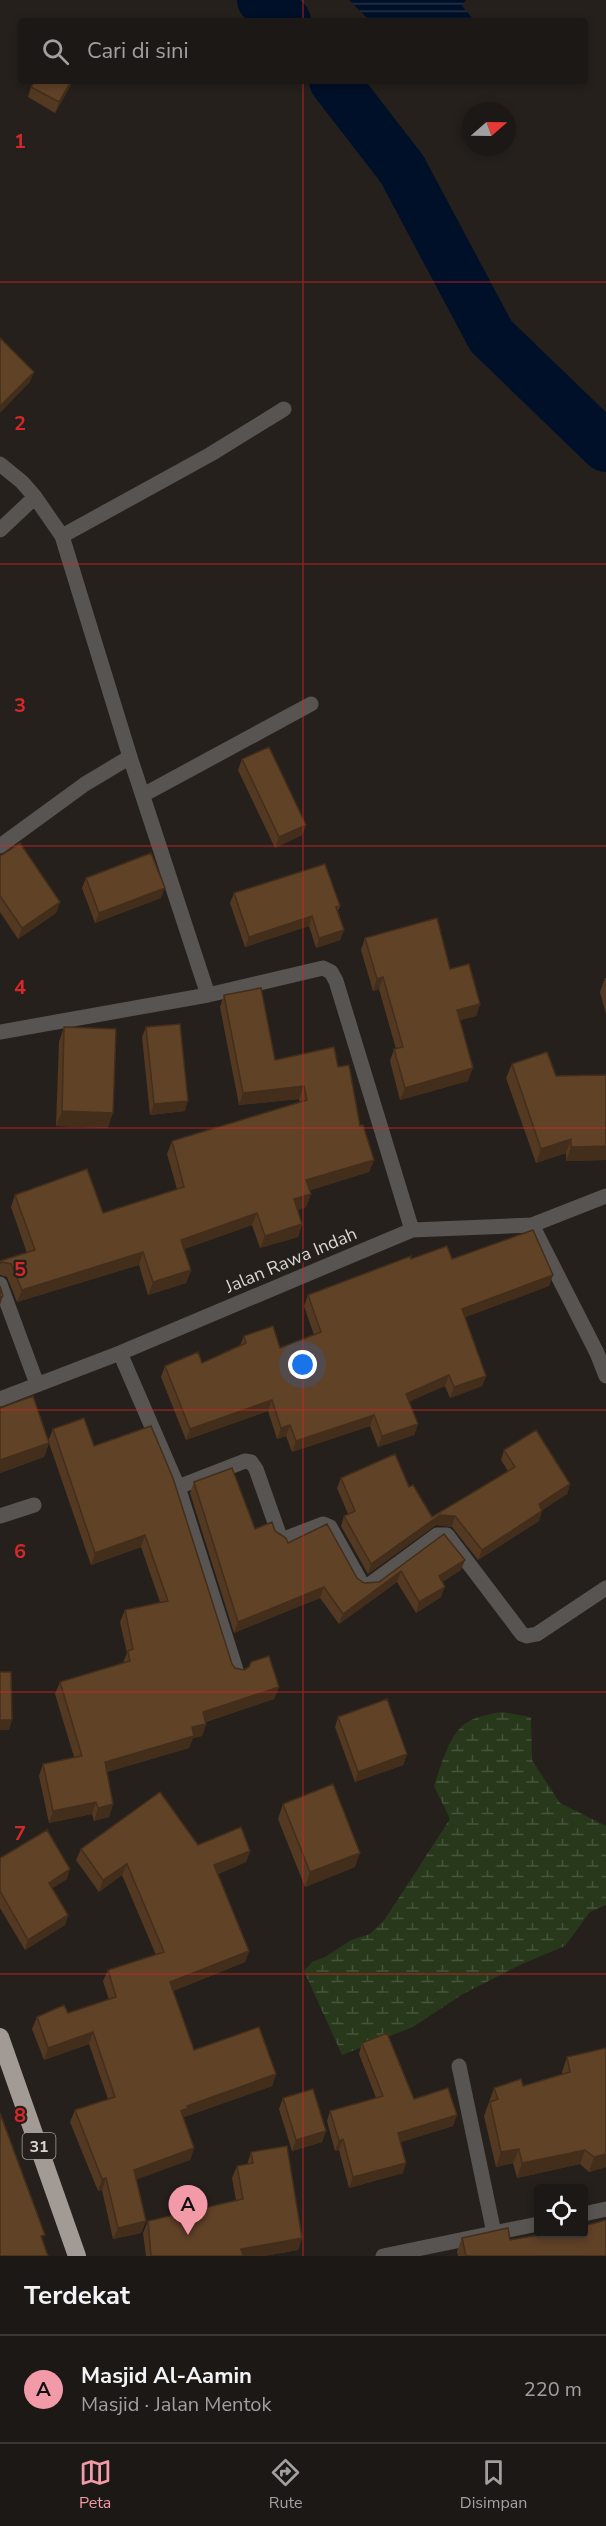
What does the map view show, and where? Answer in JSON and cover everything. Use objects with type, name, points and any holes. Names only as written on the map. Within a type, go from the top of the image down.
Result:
[{"type":"highway","name":"31","points":[[0,2037],[5,2065],[77,2256]]},
{"type":"street","points":[[62,537],[202,460],[284,409]]},
{"type":"street","points":[[0,464],[22,482],[35,497],[62,537],[130,757],[208,994]]},
{"type":"street","points":[[0,530],[35,497]]},
{"type":"street","points":[[143,795],[312,705]]},
{"type":"street","points":[[0,846],[85,784],[130,757]]},
{"type":"street","points":[[0,1032],[208,994],[323,968],[331,972],[336,981],[412,1230]]},
{"type":"street","name":"Jalan Rawa Indah","points":[[0,1399],[120,1353],[412,1230],[531,1225],[606,1196]]},
{"type":"street","points":[[531,1225],[602,1352],[606,1376]]},
{"type":"street","points":[[0,1284],[37,1384]]},
{"type":"street","points":[[120,1353],[178,1487],[237,1672]]},
{"type":"street","points":[[178,1487],[245,1461],[251,1462],[256,1469],[280,1537],[284,1539],[323,1524],[330,1527],[362,1584],[366,1585],[437,1535],[447,1535],[522,1634],[527,1636],[537,1634],[606,1588]]},
{"type":"street","points":[[0,1516],[34,1505]]},
{"type":"street","points":[[459,2066],[494,2233]]},
{"type":"street","points":[[588,2213],[606,2209]]},
{"type":"street","points":[[383,2256],[444,2250],[494,2233],[534,2225]]},
{"type":"green space","points":[[502,1712],[531,1717],[532,1760],[560,1803],[606,1826],[606,1905],[590,1912],[565,1946],[522,1964],[463,1994],[413,2027],[342,2055],[304,1971],[312,1962],[325,1957],[351,1940],[370,1934],[385,1919],[450,1819],[434,1786],[452,1739],[462,1726],[471,1720]]},
{"type":"water","points":[[349,0],[466,0],[462,6],[472,18],[367,18]]},
{"type":"building","points":[[33,84],[69,84],[59,102],[31,87]]},
{"type":"building","points":[[0,338],[34,372],[0,406]]},
{"type":"building","points":[[269,747],[306,825],[279,837],[242,759]]},
{"type":"building","points":[[20,843],[60,902],[22,928],[0,896],[0,856]]},
{"type":"building","points":[[151,853],[165,888],[99,913],[86,878]]},
{"type":"building","points":[[325,864],[340,906],[336,907],[344,930],[319,938],[312,916],[249,937],[234,893]]},
{"type":"building","points":[[437,918],[450,969],[469,964],[480,1004],[457,1010],[473,1068],[405,1088],[394,1049],[403,1047],[383,977],[377,979],[365,938]]},
{"type":"building","points":[[261,988],[275,1060],[334,1047],[338,1067],[349,1065],[360,1126],[363,1125],[374,1160],[306,1180],[311,1194],[294,1199],[302,1224],[265,1236],[257,1213],[181,1240],[191,1270],[153,1282],[143,1252],[22,1290],[11,1264],[2,1262],[0,1264],[0,1261],[35,1250],[15,1195],[87,1169],[103,1213],[184,1187],[172,1141],[307,1100],[304,1086],[243,1093],[224,995]]},
{"type":"building","points":[[180,1024],[188,1101],[154,1104],[146,1027]]},
{"type":"building","points":[[64,1027],[116,1029],[113,1113],[62,1111]]},
{"type":"building","points":[[547,1052],[556,1076],[606,1075],[606,1146],[571,1147],[571,1139],[541,1149],[512,1064]]},
{"type":"building","points":[[533,1230],[553,1275],[462,1309],[486,1376],[454,1387],[449,1375],[406,1394],[418,1424],[382,1436],[374,1415],[296,1441],[290,1425],[281,1428],[272,1400],[190,1429],[165,1366],[198,1352],[202,1363],[246,1343],[244,1336],[273,1326],[280,1348],[321,1332],[308,1295],[411,1256],[411,1259],[447,1246],[452,1259]]},
{"type":"building","points":[[33,1396],[49,1443],[0,1460],[0,1408]]},
{"type":"building","points":[[84,1418],[94,1446],[151,1426],[173,1478],[232,1664],[235,1668],[244,1670],[251,1662],[269,1656],[279,1687],[203,1712],[206,1724],[192,1727],[194,1736],[105,1762],[113,1804],[98,1808],[96,1802],[53,1811],[43,1764],[82,1756],[60,1682],[130,1661],[128,1651],[133,1649],[125,1610],[168,1601],[145,1535],[95,1553],[53,1429]]},
{"type":"building","points":[[536,1430],[570,1484],[539,1504],[542,1511],[482,1550],[455,1516],[440,1515],[371,1564],[344,1516],[355,1511],[341,1478],[395,1454],[409,1487],[413,1485],[432,1517],[515,1467],[504,1450]]},
{"type":"building","points":[[232,1468],[255,1529],[272,1522],[275,1531],[286,1538],[288,1543],[327,1524],[357,1578],[364,1583],[379,1582],[444,1534],[465,1560],[439,1576],[445,1587],[419,1602],[401,1571],[343,1614],[324,1587],[238,1622],[194,1482]]},
{"type":"building","points":[[0,1672],[11,1672],[12,1720],[0,1720]]},
{"type":"building","points":[[387,1699],[407,1754],[358,1772],[338,1717]]},
{"type":"building","points":[[333,1784],[360,1853],[310,1872],[283,1804]]},
{"type":"building","points":[[160,1792],[198,1845],[241,1827],[250,1851],[214,1865],[249,1951],[170,1982],[194,2050],[259,2027],[276,2074],[187,2106],[188,2108],[181,2111],[194,2148],[134,2170],[146,2221],[118,2228],[106,2178],[102,2179],[75,2110],[115,2097],[93,2032],[48,2048],[37,2017],[64,2005],[68,2013],[116,1997],[108,1970],[164,1952],[127,1864],[103,1880],[81,1849]]},
{"type":"building","points":[[47,1830],[70,1869],[49,1883],[68,1915],[28,1940],[0,1891],[0,1858]]},
{"type":"building","points":[[387,2033],[414,2099],[448,2088],[457,2115],[398,2133],[406,2163],[353,2177],[343,2139],[339,2141],[330,2111],[383,2096],[362,2043]]},
{"type":"building","points":[[606,2048],[606,2154],[594,2157],[585,2150],[522,2163],[519,2149],[501,2152],[490,2102],[498,2099],[494,2088],[521,2079],[523,2086],[570,2072],[567,2057]]},
{"type":"building","points":[[313,2089],[326,2131],[296,2140],[283,2098]]},
{"type":"building","points":[[0,2113],[45,2235],[41,2236],[48,2256],[0,2256]]},
{"type":"building","points":[[287,2146],[302,2238],[241,2249],[243,2256],[151,2256],[148,2221],[243,2199],[237,2166],[253,2163],[251,2152]]},
{"type":"building","points":[[606,2220],[606,2256],[466,2256],[462,2238],[508,2228],[510,2240],[534,2236],[534,2238],[588,2238],[588,2225]]},
{"type":"waterway","points":[[262,0],[283,18]]},
{"type":"waterway","points":[[336,84],[402,169],[491,336],[606,447]]},
{"type":"place","name":"Masjid Al-Aamin","points":[[188,2235]]}]
